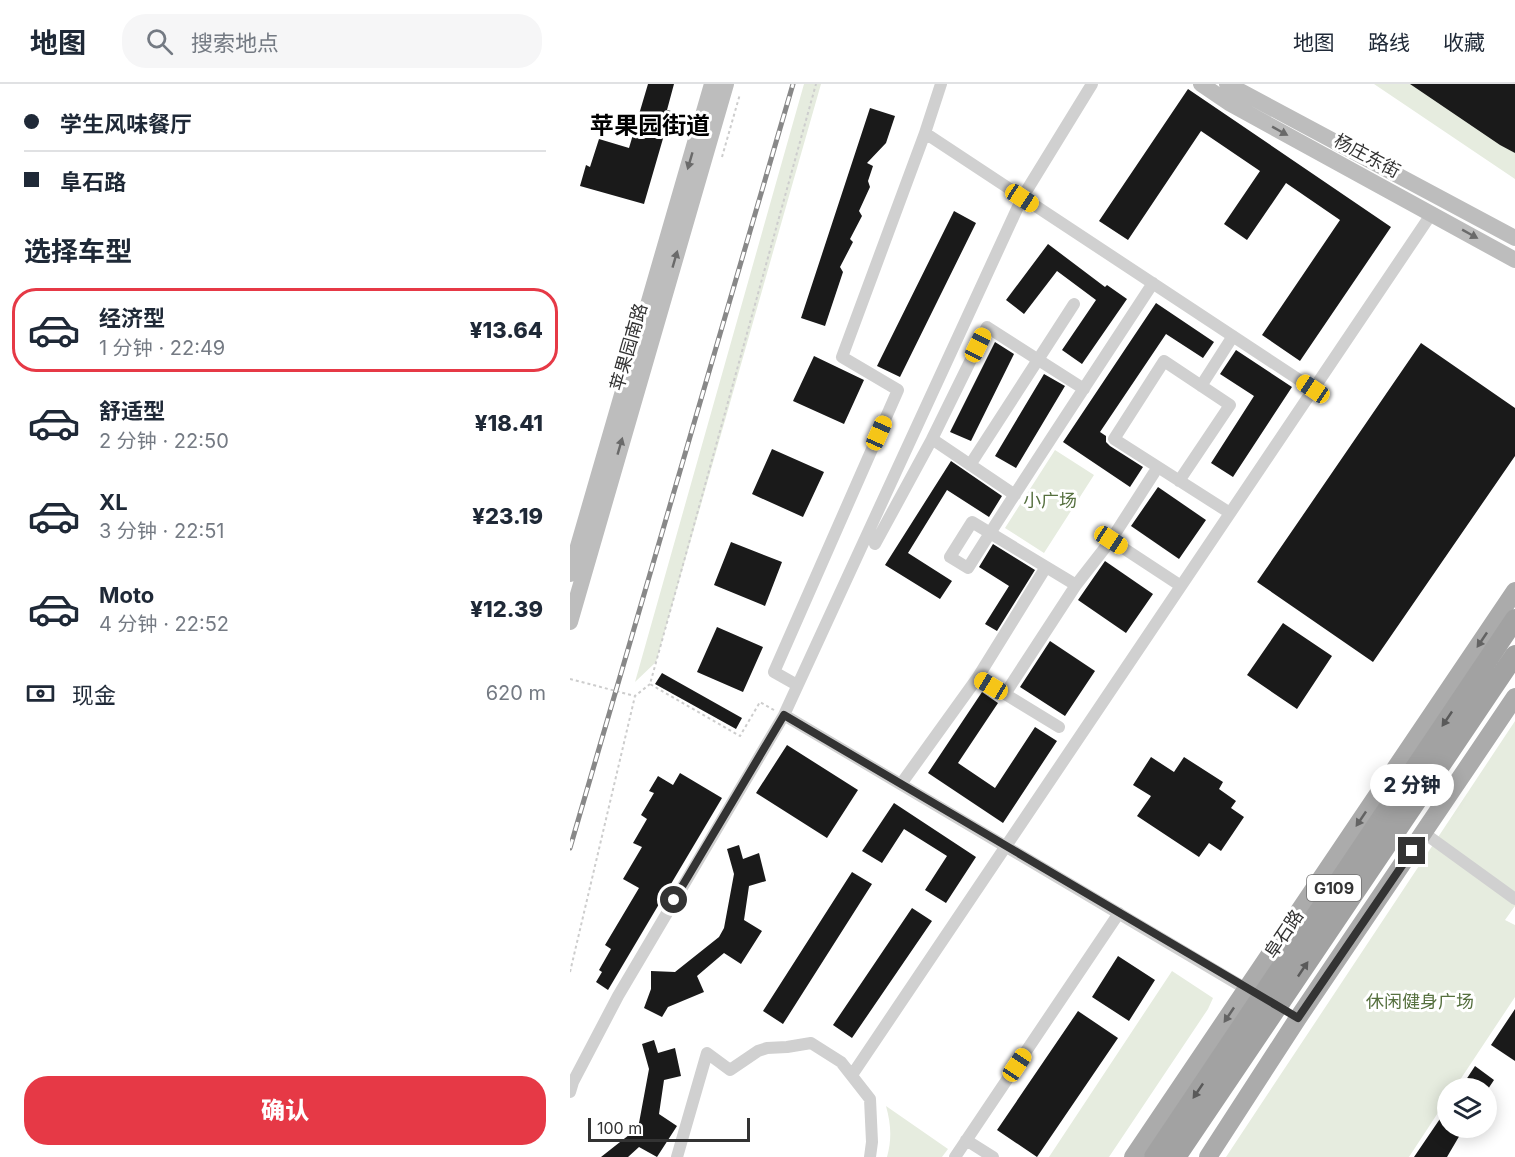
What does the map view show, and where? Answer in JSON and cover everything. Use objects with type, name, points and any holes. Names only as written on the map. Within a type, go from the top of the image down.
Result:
[{"type":"highway","name":"阜石路","points":[[1154,1157],[1515,619]]},
{"type":"highway","name":"阜石路","points":[[1176,1157],[1515,655]]},
{"type":"main road","name":"苹果园南路","points":[[570,574],[712,84]]},
{"type":"main road","name":"苹果园南路","points":[[570,622],[726,84]]},
{"type":"main road","name":"杨庄东街","points":[[1202,84],[1229,103],[1515,260]]},
{"type":"main road","name":"杨庄东街","points":[[1227,84],[1515,238]]},
{"type":"main road","name":"阜石路","points":[[1133,1157],[1515,591]]},
{"type":"main road","points":[[1208,1157],[1298,1018],[1515,697]]},
{"type":"street","points":[[797,685],[774,672],[898,390],[842,357],[941,84]]},
{"type":"street","points":[[570,1092],[618,996],[784,715],[1022,198],[1092,84]]},
{"type":"street","points":[[925,133],[1313,389]]},
{"type":"street","points":[[852,1075],[1432,213]]},
{"type":"street","points":[[1076,585],[990,533],[1153,283]]},
{"type":"street","points":[[970,465],[1074,304]]},
{"type":"street","points":[[875,544],[932,439],[987,327],[1084,389]]},
{"type":"street","points":[[1201,386],[1233,336]]},
{"type":"street","points":[[1179,481],[1230,405],[1164,361],[1114,439],[1179,481],[1230,513]]},
{"type":"street","points":[[932,439],[1015,495]]},
{"type":"street","points":[[1005,694],[1076,585],[1111,540],[1154,473]]},
{"type":"street","points":[[1111,540],[1181,586]]},
{"type":"street","points":[[901,784],[978,677],[1047,567]]},
{"type":"street","points":[[978,677],[1059,727]]},
{"type":"street","points":[[784,715],[1298,1018]]},
{"type":"street","points":[[1424,833],[1515,898]]},
{"type":"street","points":[[955,1157],[1119,913]]},
{"type":"street","points":[[677,1157],[707,1053],[730,1070],[758,1051],[811,1043],[841,1062],[870,1099],[872,1142],[870,1157]]},
{"type":"street","points":[[966,1140],[993,1157]]},
{"type":"path","points":[[570,972],[635,696],[650,684],[816,84]]},
{"type":"path","points":[[722,157],[740,94]]},
{"type":"path","points":[[570,679],[608,691],[635,696]]},
{"type":"path","points":[[650,684],[740,736],[760,702],[784,715]]},
{"type":"green space","points":[[804,84],[821,84],[656,662],[635,682]]},
{"type":"green space","points":[[1374,84],[1515,84],[1515,179]]},
{"type":"green space","name":"小广场","points":[[1055,450],[1094,475],[1044,553],[1005,528]]},
{"type":"green space","name":"休闲健身广场","points":[[1515,721],[1515,906],[1505,920],[1515,925],[1515,997],[1461,1078],[1437,1078],[1437,1114],[1409,1157],[1226,1157]]},
{"type":"green space","points":[[1172,971],[1213,998],[1208,1009],[1109,1157],[1049,1157]]},
{"type":"green space","points":[[886,1106],[948,1149],[942,1157],[887,1157],[890,1132]]},
{"type":"building","points":[[648,84],[674,84],[667,110],[671,111],[644,204],[580,186],[586,165],[590,167],[599,139],[629,148]]},
{"type":"building","points":[[1410,84],[1515,84],[1515,153],[1500,145]]},
{"type":"building","points":[[1188,89],[1391,227],[1300,361],[1262,335],[1340,220],[1286,183],[1247,240],[1224,224],[1260,171],[1201,131],[1128,240],[1099,221]]},
{"type":"building","points":[[870,108],[895,116],[886,143],[867,163],[873,166],[868,181],[870,187],[859,211],[862,216],[850,239],[853,242],[840,267],[843,272],[825,326],[801,318]]},
{"type":"building","points":[[954,211],[976,223],[900,377],[877,366]]},
{"type":"building","points":[[1048,244],[1105,287],[1107,285],[1127,299],[1082,364],[1062,350],[1096,300],[1057,271],[1024,314],[1006,300]]},
{"type":"building","points":[[1156,303],[1214,342],[1203,358],[1166,334],[1100,432],[1106,436],[1106,442],[1110,446],[1143,467],[1130,487],[1063,442]]},
{"type":"building","points":[[995,342],[1014,354],[971,441],[950,432]]},
{"type":"building","points":[[1421,343],[1515,408],[1515,456],[1373,662],[1257,582]]},
{"type":"building","points":[[1236,350],[1292,387],[1233,477],[1211,463],[1254,396],[1220,374]]},
{"type":"building","points":[[814,356],[864,380],[844,424],[793,401]]},
{"type":"building","points":[[1044,374],[1065,386],[1016,468],[995,456]]},
{"type":"building","points":[[772,449],[824,472],[803,517],[752,494]]},
{"type":"building","points":[[951,461],[1002,496],[989,517],[947,490],[908,553],[952,581],[940,599],[885,565]]},
{"type":"building","points":[[1158,487],[1206,520],[1179,559],[1131,526]]},
{"type":"building","points":[[731,542],[782,562],[765,606],[714,585]]},
{"type":"building","points":[[993,544],[1035,570],[997,631],[985,624],[1009,586],[979,567]]},
{"type":"building","points":[[1105,561],[1153,594],[1126,633],[1078,600]]},
{"type":"building","points":[[1283,623],[1332,656],[1297,709],[1247,675]]},
{"type":"building","points":[[717,627],[763,647],[743,692],[697,672]]},
{"type":"building","points":[[1050,641],[1095,671],[1065,716],[1020,687]]},
{"type":"building","points":[[662,673],[742,718],[736,729],[655,684]]},
{"type":"building","points":[[982,692],[998,703],[958,763],[995,788],[1035,727],[1057,741],[1003,823],[928,773]]},
{"type":"building","points":[[787,745],[858,790],[827,838],[756,793]]},
{"type":"building","points":[[1151,757],[1174,772],[1184,757],[1223,782],[1219,789],[1236,801],[1231,808],[1244,817],[1221,851],[1209,843],[1199,857],[1137,816],[1151,796],[1133,785]]},
{"type":"building","points":[[680,773],[722,798],[608,990],[596,982],[602,972],[599,970],[611,949],[605,945],[639,888],[623,879],[642,847],[633,843],[647,819],[641,815],[654,793],[649,791],[658,776],[673,785]]},
{"type":"building","points":[[894,803],[976,857],[946,903],[925,890],[947,856],[904,829],[882,863],[862,851]]},
{"type":"building","points":[[739,845],[743,859],[759,853],[766,881],[749,886],[744,920],[762,931],[741,964],[724,953],[697,976],[704,992],[668,1007],[662,1017],[644,1008],[651,989],[651,971],[675,972],[719,937],[724,928],[734,874],[727,849]]},
{"type":"building","points":[[852,872],[872,884],[783,1024],[763,1011]]},
{"type":"building","points":[[912,908],[932,921],[852,1038],[833,1025]]},
{"type":"building","points":[[1118,956],[1155,980],[1129,1021],[1092,997]]},
{"type":"building","points":[[1515,1009],[1515,1061],[1491,1045]]},
{"type":"building","points":[[1078,1011],[1118,1038],[1037,1157],[997,1130]]},
{"type":"building","points":[[654,1040],[658,1053],[675,1048],[681,1076],[664,1080],[659,1114],[677,1126],[657,1157],[639,1147],[628,1157],[601,1157],[634,1131],[639,1123],[649,1069],[642,1044]]},
{"type":"building","points":[[1475,1066],[1491,1078],[1467,1078]]},
{"type":"building","points":[[1437,1123],[1437,1138],[1458,1138],[1447,1157],[1414,1157]]},
{"type":"railway","points":[[570,848],[793,84]]},
{"type":"district","name":"苹果园街道","points":[[650,126]]},
{"type":"route","points":[[674,900],[784,715],[1298,1018],[1412,851]]}]
